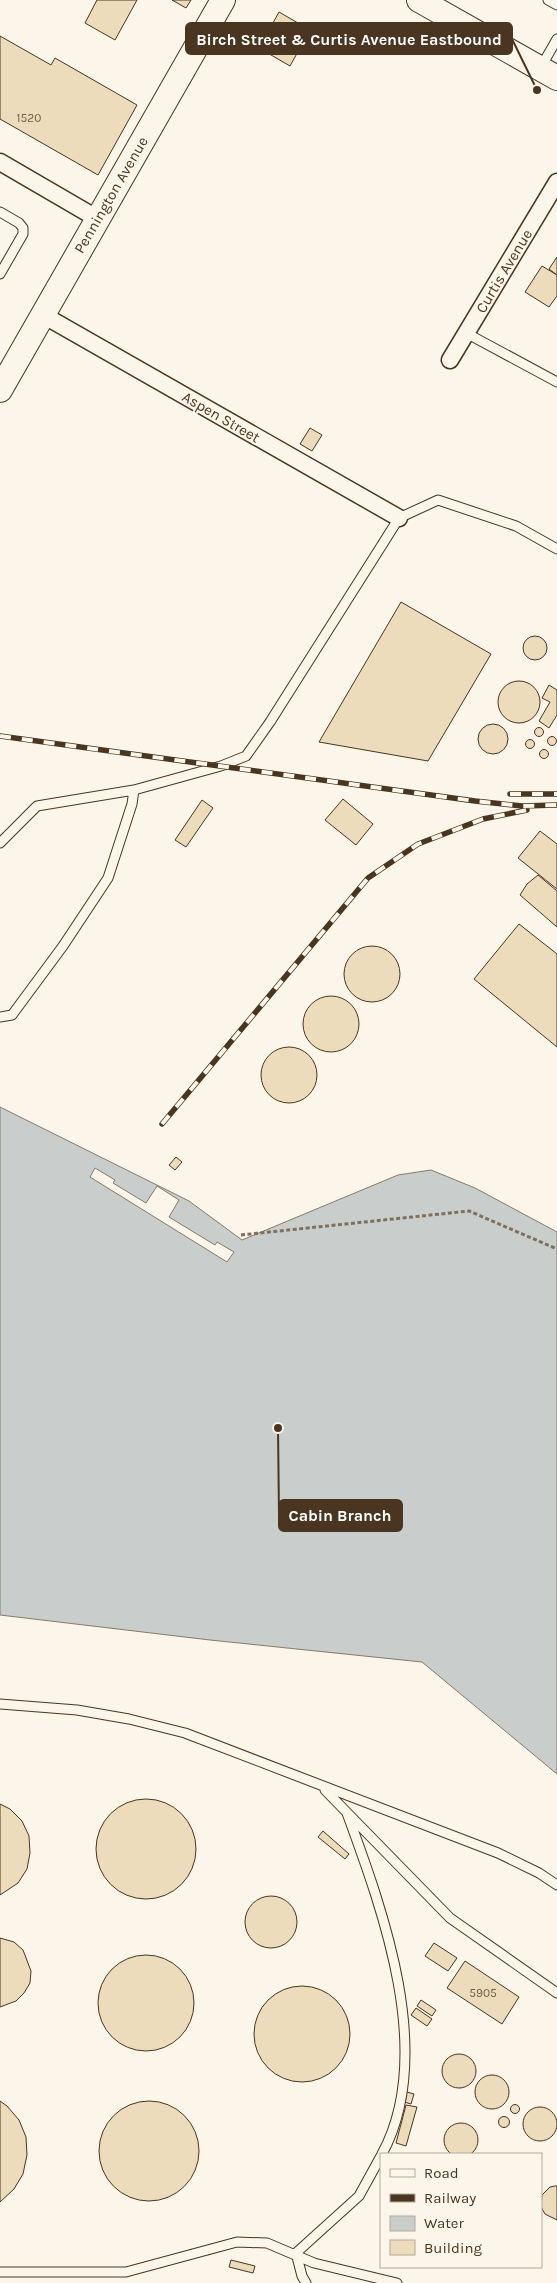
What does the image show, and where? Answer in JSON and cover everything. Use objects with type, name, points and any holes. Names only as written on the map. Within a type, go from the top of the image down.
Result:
[{"type":"main road","name":"Pennington Avenue","points":[[3,379],[43,315],[223,0]]},
{"type":"main road","points":[[419,0],[548,74]]},
{"type":"street","points":[[0,162],[98,219]]},
{"type":"street","name":"Curtis Avenue","points":[[450,360],[557,182]]},
{"type":"street","name":"Aspen Street","points":[[43,315],[399,518]]},
{"type":"lane","points":[[548,0],[557,5]]},
{"type":"lane","points":[[548,74],[557,39]]},
{"type":"lane","points":[[0,212],[19,223],[23,228],[23,234],[0,274]]},
{"type":"lane","points":[[466,333],[557,382]]},
{"type":"lane","points":[[0,843],[37,806],[134,790],[221,766],[246,756],[270,722],[399,518],[438,500],[516,526],[557,549]]},
{"type":"lane","points":[[0,1017],[12,1015],[63,946],[108,878],[132,804],[134,790]]},
{"type":"lane","points":[[0,1704],[77,1710],[129,1719],[185,1734],[498,1853],[539,1872],[557,1885]]},
{"type":"lane","points":[[322,1786],[450,1918],[557,1993]]},
{"type":"lane","points":[[348,1813],[369,1873],[394,1958],[406,2034],[402,2090],[390,2140],[382,2153]]},
{"type":"lane","points":[[296,2253],[359,2196],[380,2157]]},
{"type":"lane","points":[[0,2272],[126,2272],[237,2242],[267,2243],[296,2253],[314,2263],[397,2283]]},
{"type":"lane","points":[[296,2253],[302,2276],[306,2283]]},
{"type":"path","points":[[241,1235],[469,1211],[557,1249]]},
{"type":"water","points":[[0,1107],[189,1201],[242,1240],[398,1175],[431,1170],[475,1188],[557,1232],[557,1774],[422,1662],[210,1640],[0,1615]]},
{"type":"pier","points":[[95,1168],[115,1180],[113,1183],[146,1203],[157,1186],[179,1200],[169,1217],[215,1245],[217,1242],[234,1252],[227,1262],[90,1177]]},
{"type":"building","points":[[97,0],[137,0],[115,40],[85,23]]},
{"type":"building","points":[[172,0],[191,0],[186,8]]},
{"type":"building","points":[[279,12],[310,30],[290,66],[259,48]]},
{"type":"building","points":[[0,36],[51,65],[55,58],[137,105],[98,175],[0,119]]},
{"type":"building","points":[[557,257],[557,275],[549,269]]},
{"type":"building","points":[[542,266],[557,275],[557,296],[549,307],[525,292]]},
{"type":"building","points":[[310,428],[322,435],[312,451],[300,444]]},
{"type":"building","points":[[401,602],[491,654],[428,761],[319,742]]},
{"type":"building","points":[[535,636],[543,640],[547,648],[543,656],[535,660],[527,656],[523,648],[527,640]]},
{"type":"building","points":[[519,681],[534,687],[540,702],[534,717],[519,723],[504,717],[498,702],[504,687]]},
{"type":"building","points":[[549,685],[557,690],[557,715],[549,728],[539,721],[550,702],[542,698]]},
{"type":"building","points":[[493,724],[499,725],[507,733],[507,745],[499,753],[493,754],[487,753],[479,745],[478,739],[479,733],[487,725]]},
{"type":"building","points":[[539,728],[543,732],[539,736],[535,732]]},
{"type":"building","points":[[552,737],[556,741],[552,745],[548,741]]},
{"type":"building","points":[[530,740],[534,744],[530,748],[526,744]]},
{"type":"building","points":[[544,750],[548,754],[544,758],[540,754]]},
{"type":"building","points":[[343,799],[373,824],[356,845],[325,820]]},
{"type":"building","points":[[202,800],[213,808],[186,847],[175,840]]},
{"type":"building","points":[[540,831],[557,844],[557,889],[518,858]]},
{"type":"building","points":[[538,875],[557,891],[557,927],[520,895],[527,884]]},
{"type":"building","points":[[519,924],[557,954],[557,1047],[474,979]]},
{"type":"building","points":[[367,946],[377,946],[392,954],[398,963],[400,974],[398,985],[392,994],[377,1002],[367,1002],[356,997],[349,990],[344,979],[344,969],[349,958],[356,951]]},
{"type":"building","points":[[331,996],[342,998],[351,1004],[357,1013],[359,1024],[357,1035],[351,1044],[342,1050],[331,1052],[320,1050],[311,1044],[305,1035],[303,1024],[305,1013],[311,1004],[320,998]]},
{"type":"building","points":[[289,1047],[300,1049],[309,1055],[315,1064],[317,1075],[315,1086],[309,1095],[300,1101],[289,1103],[278,1101],[269,1095],[263,1086],[261,1075],[263,1064],[269,1055],[278,1049]]},
{"type":"building","points":[[176,1157],[182,1162],[175,1170],[169,1165]]},
{"type":"building","points":[[146,1799],[156,1800],[174,1807],[188,1821],[195,1839],[195,1859],[188,1877],[174,1891],[156,1898],[146,1899],[136,1898],[118,1891],[104,1877],[97,1859],[96,1849],[97,1839],[104,1821],[118,1807],[136,1800]]},
{"type":"building","points":[[0,1804],[10,1809],[22,1821],[29,1836],[30,1853],[27,1869],[18,1883],[0,1895]]},
{"type":"building","points":[[323,1831],[349,1854],[345,1859],[318,1837]]},
{"type":"building","points":[[271,1896],[285,1900],[293,1908],[297,1922],[293,1936],[285,1944],[271,1948],[257,1944],[249,1936],[245,1922],[249,1908],[257,1900]]},
{"type":"building","points":[[0,1938],[14,1942],[23,1950],[31,1971],[30,1983],[24,1993],[16,2001],[0,2007]]},
{"type":"building","points":[[434,1943],[457,1958],[448,1971],[425,1956]]},
{"type":"building","points":[[146,1955],[164,1959],[180,1969],[190,1985],[194,2003],[190,2021],[180,2037],[164,2047],[146,2051],[128,2047],[112,2037],[102,2021],[98,2003],[102,1985],[112,1969],[128,1959]]},
{"type":"building","points":[[465,1961],[519,1997],[502,2024],[447,1988]]},
{"type":"building","points":[[293,1986],[311,1986],[329,1994],[342,2007],[350,2025],[347,2053],[329,2074],[311,2082],[293,2082],[275,2074],[262,2061],[254,2043],[254,2025],[262,2007],[275,1994]]},
{"type":"building","points":[[421,2000],[436,2010],[432,2016],[417,2006]]},
{"type":"building","points":[[416,2008],[432,2019],[427,2026],[411,2015]]},
{"type":"building","points":[[459,2054],[471,2059],[476,2071],[471,2083],[459,2088],[447,2083],[442,2071],[447,2059]]},
{"type":"building","points":[[492,2075],[504,2080],[509,2092],[504,2104],[492,2109],[480,2104],[475,2092],[480,2080]]},
{"type":"building","points":[[403,2091],[414,2094],[411,2104],[401,2101]]},
{"type":"building","points":[[0,2101],[19,2120],[26,2137],[27,2155],[23,2174],[14,2189],[0,2202]]},
{"type":"building","points":[[149,2101],[168,2105],[185,2115],[195,2132],[199,2151],[195,2170],[185,2187],[168,2197],[149,2201],[130,2197],[113,2187],[103,2170],[99,2151],[103,2132],[113,2115],[130,2105]]},
{"type":"building","points":[[515,2104],[520,2109],[515,2114],[510,2109]]},
{"type":"building","points":[[406,2105],[417,2107],[406,2146],[396,2143]]},
{"type":"building","points":[[540,2107],[552,2112],[557,2124],[552,2136],[540,2141],[528,2136],[523,2124],[528,2112]]},
{"type":"building","points":[[502,2117],[506,2117],[509,2122],[508,2126],[502,2127],[499,2124],[499,2120]]},
{"type":"building","points":[[461,2123],[473,2128],[478,2140],[471,2153],[451,2153],[444,2140],[449,2128]]},
{"type":"building","points":[[557,2186],[557,2220],[545,2214],[542,2209],[542,2195],[550,2187]]},
{"type":"building","points":[[231,2260],[255,2266],[253,2273],[229,2267]]},
{"type":"railway","points":[[0,736],[475,801],[522,806],[557,805]]},
{"type":"railway","points":[[510,794],[557,794]]},
{"type":"railway","points":[[162,1124],[368,878],[418,844],[483,819],[527,810]]},
{"type":"place","name":"Birch Street & Curtis Avenue Eastbound","points":[[537,90]]},
{"type":"place","name":"Cabin Branch","points":[[278,1428]]}]
